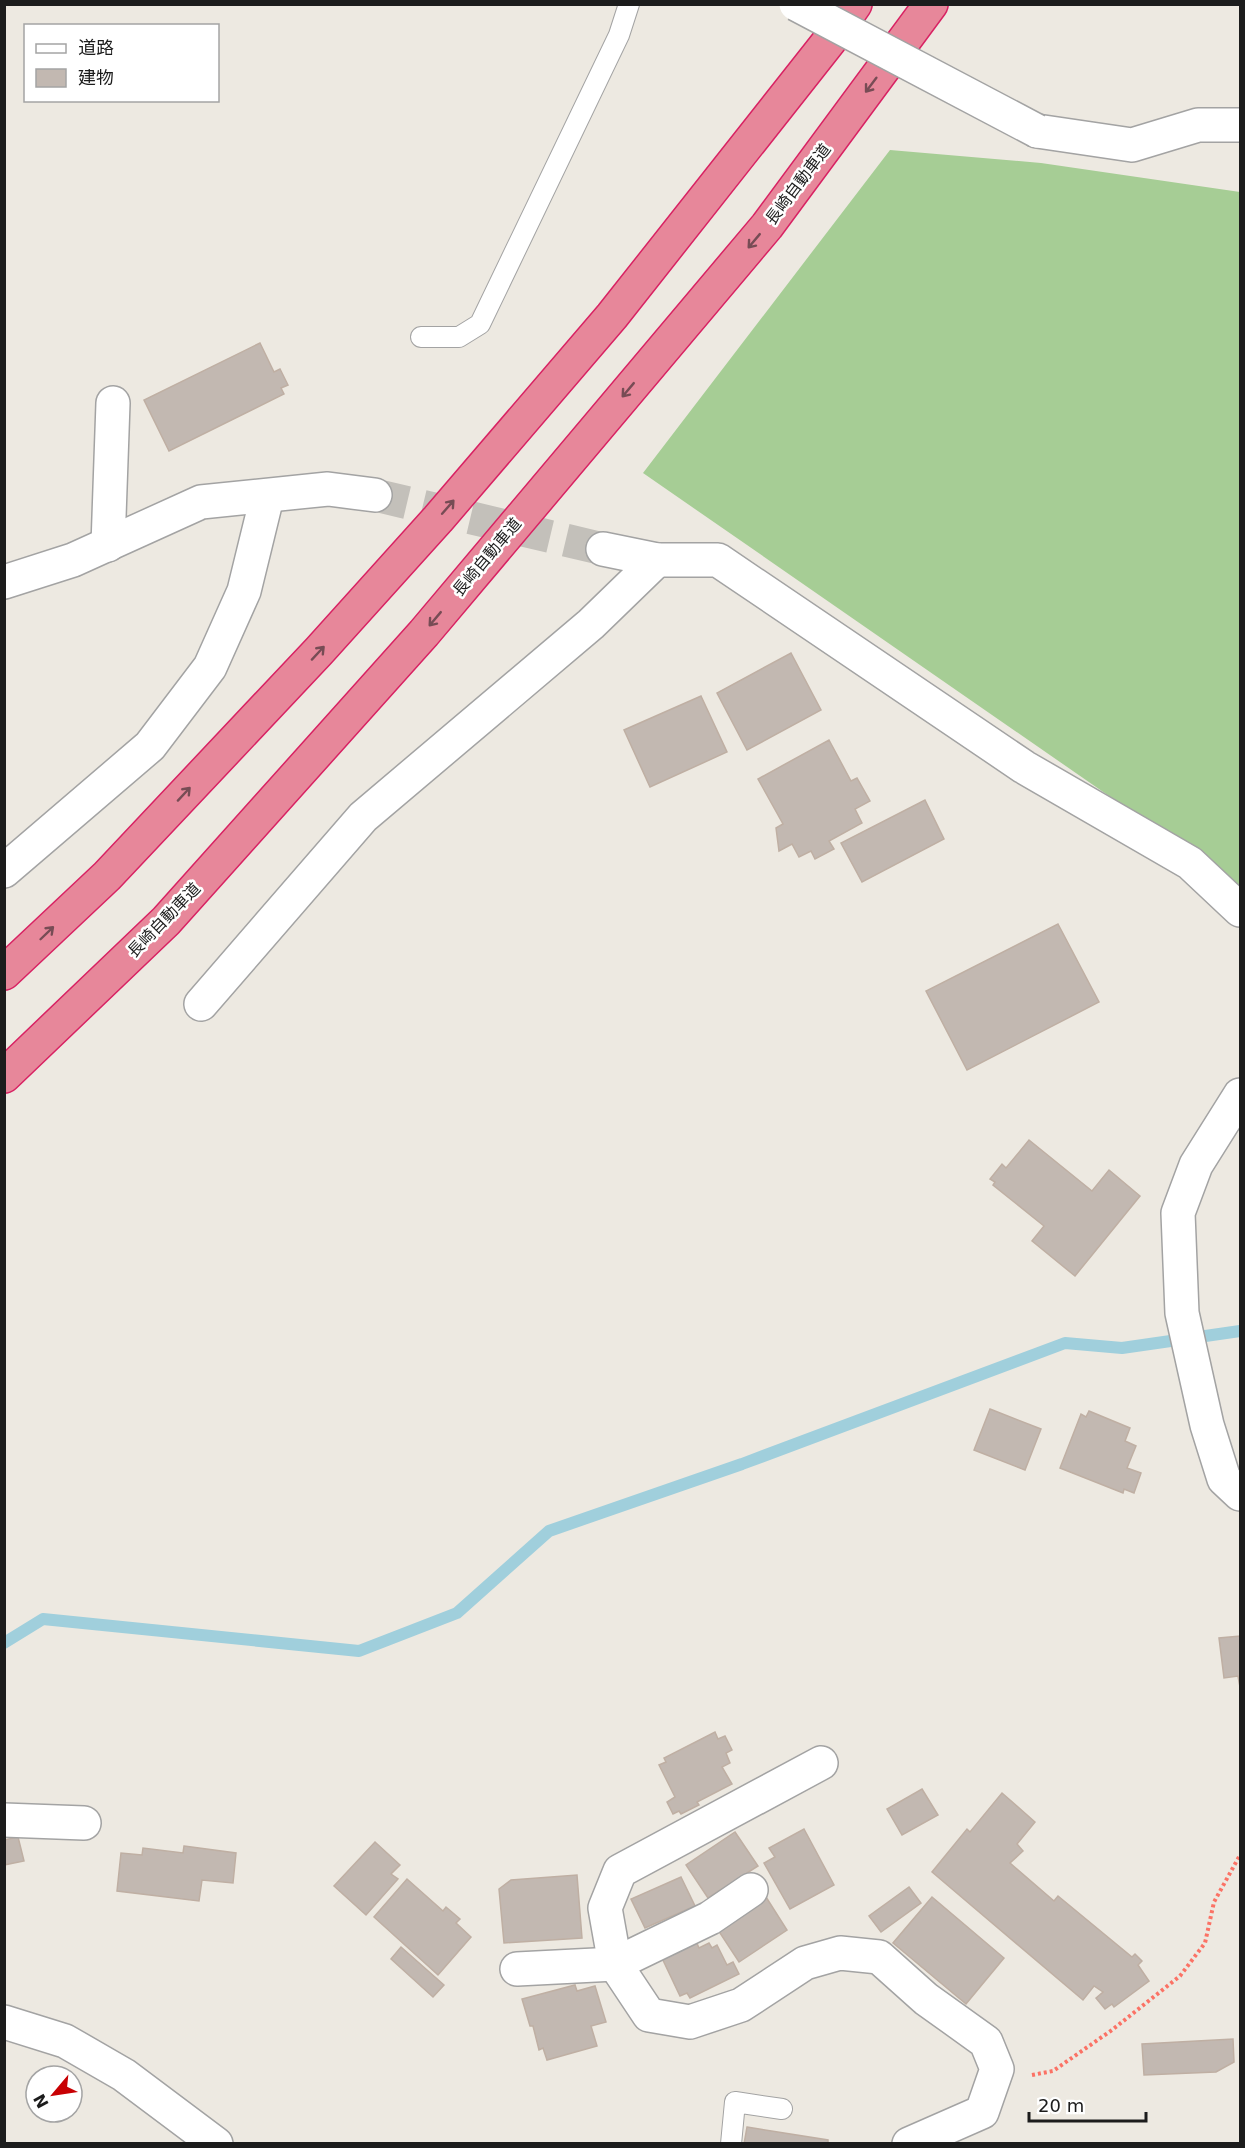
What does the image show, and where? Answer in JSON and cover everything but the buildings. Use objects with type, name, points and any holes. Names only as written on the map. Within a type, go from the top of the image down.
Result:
[{"type":"highway","points":[[4,973],[116,867],[319,651],[438,519],[612,316],[823,49],[855,4]]},
{"type":"highway","name":"長崎自動車道","points":[[4,1077],[166,921],[424,633],[766,226],[932,4]]},
{"type":"street","points":[[796,4],[1037,131],[1132,144],[1198,125],[1240,125]]},
{"type":"street","points":[[108,545],[113,403]]},
{"type":"street","points":[[4,582],[73,560],[201,502],[328,489],[375,495]]},
{"type":"street","points":[[4,871],[150,746],[210,667],[244,591],[267,497]]},
{"type":"street","points":[[603,549],[657,560],[718,560],[1024,767],[1190,863],[1240,910]]},
{"type":"street","points":[[201,1004],[363,817],[591,624],[657,560]]},
{"type":"street","points":[[1240,1095],[1196,1165],[1178,1213],[1182,1313],[1196,1364],[1207,1425],[1224,1479],[1240,1494]]},
{"type":"street","points":[[821,1763],[620,1871],[605,1908],[615,1964],[649,2015],[690,2022],[741,2005],[805,1963],[840,1953],[879,1957],[926,1999],[986,2042],[997,2069],[981,2112],[909,2144]]},
{"type":"street","points":[[4,1820],[84,1823]]},
{"type":"street","points":[[517,1969],[615,1964],[710,1918],[750,1890]]},
{"type":"street","points":[[4,2022],[75,2046],[124,2075],[216,2144]]},
{"type":"lane","points":[[421,337],[459,337],[480,324],[619,35],[629,4]]},
{"type":"lane","points":[[730,2144],[735,2102],[782,2109]]},
{"type":"path","points":[[992,2082],[1053,2071],[1112,2030],[1180,1976],[1205,1943],[1214,1902],[1240,1855]]},
{"type":"green space","points":[[890,150],[1041,163],[1240,192],[1240,892],[1135,814],[643,473]]},
{"type":"waterway","points":[[4,1643],[43,1619],[359,1651],[457,1613],[549,1531],[742,1464],[1065,1343],[1122,1348],[1240,1331]]},
{"type":"tunnel","points":[[375,495],[603,549]]}]
